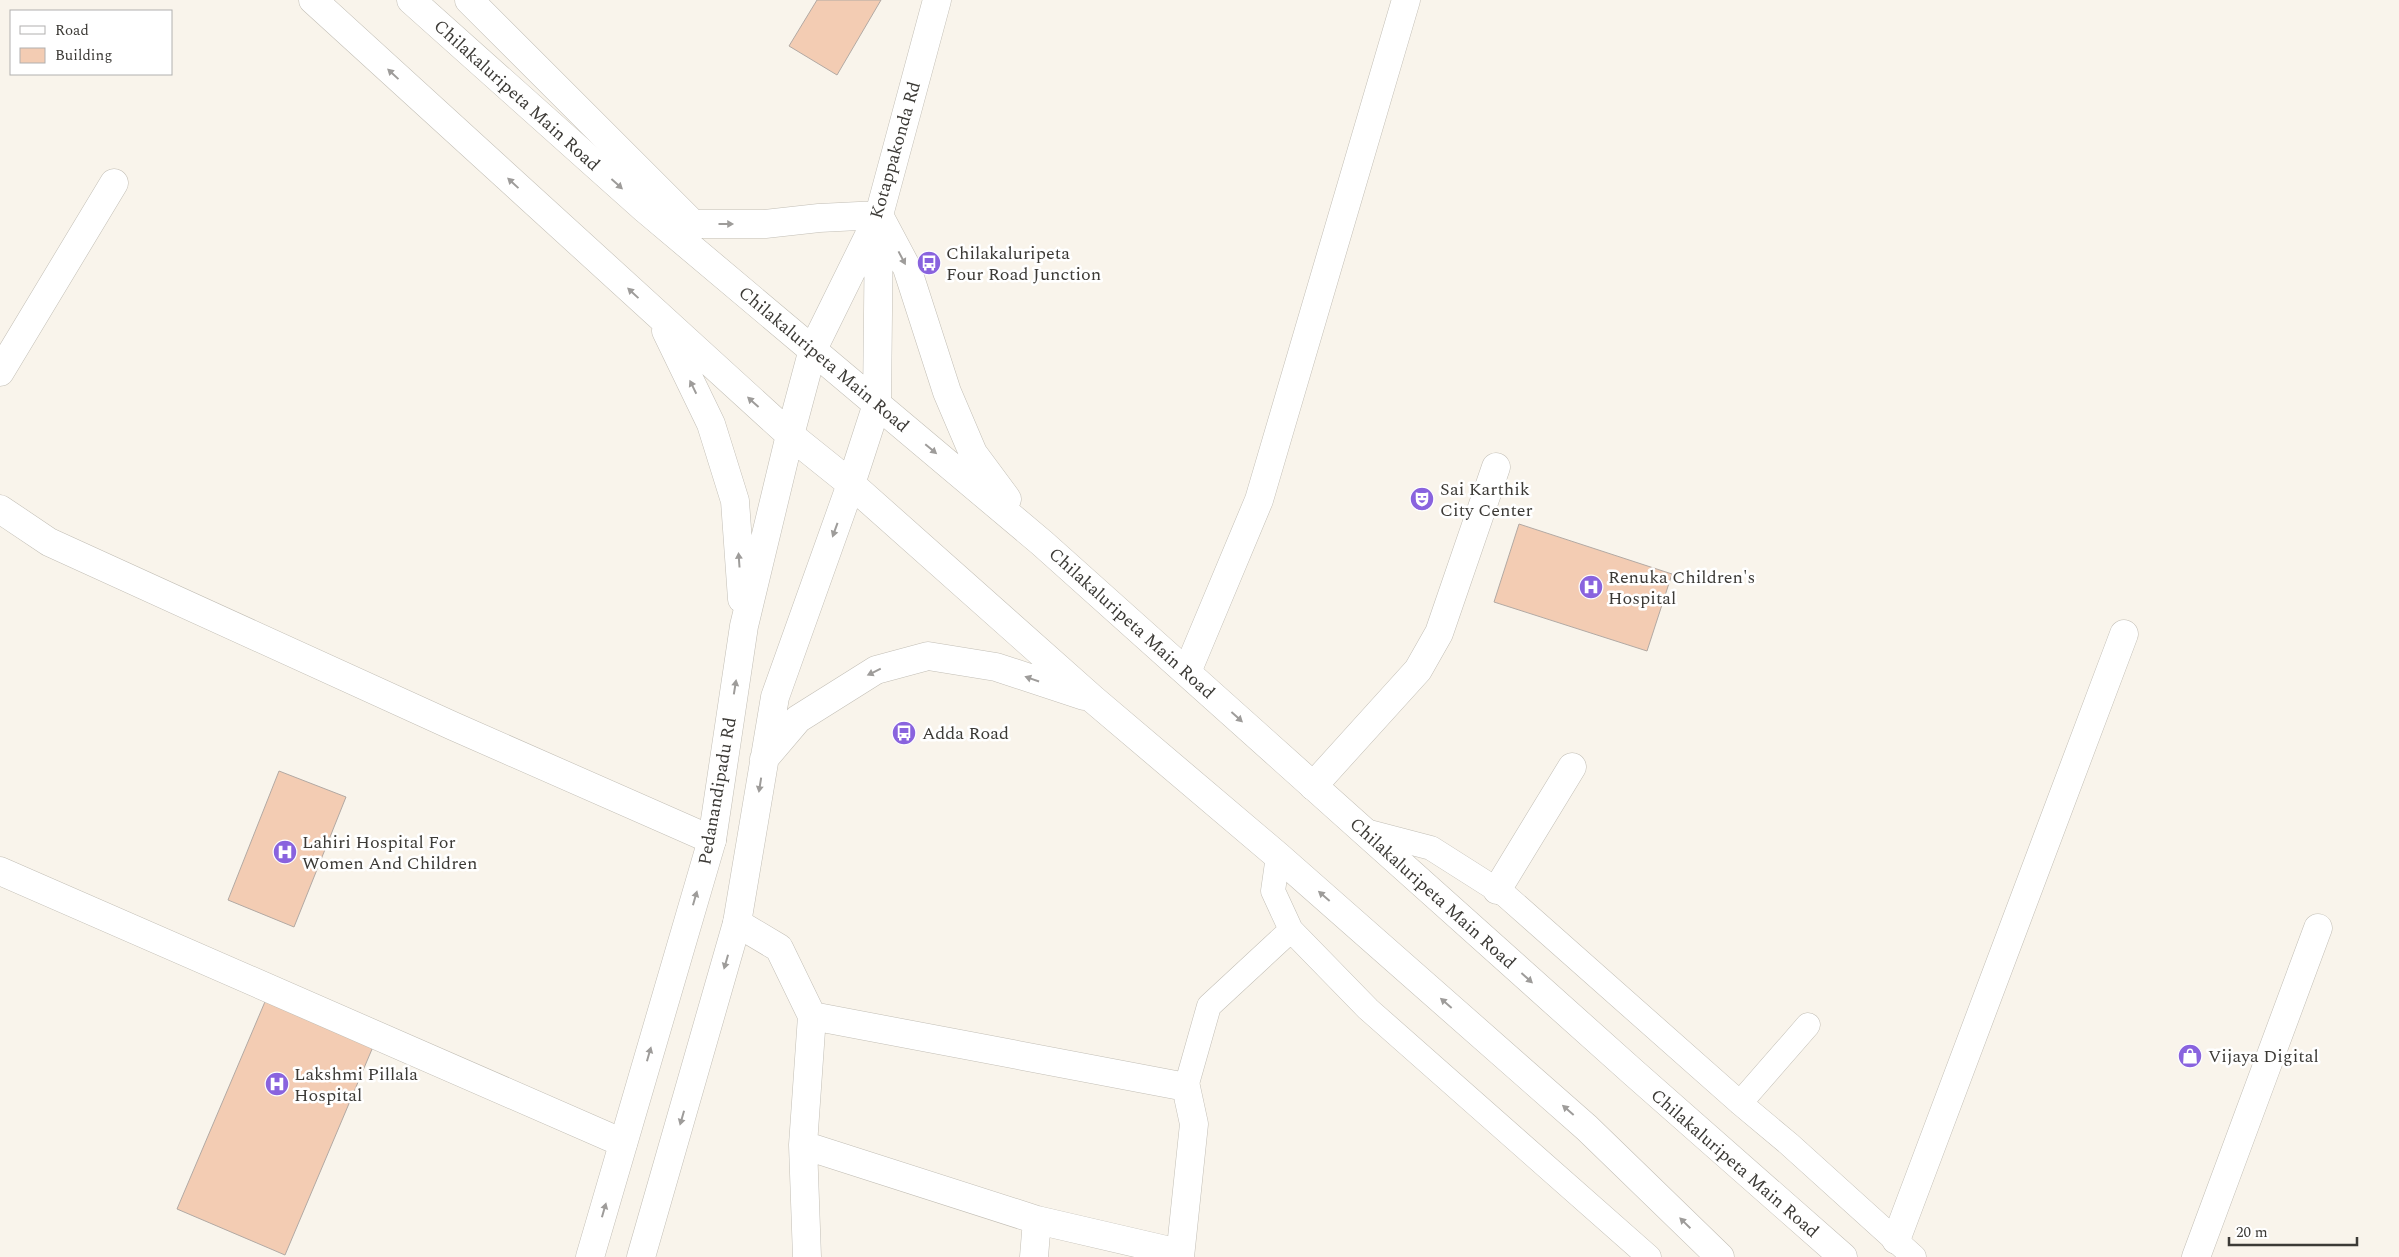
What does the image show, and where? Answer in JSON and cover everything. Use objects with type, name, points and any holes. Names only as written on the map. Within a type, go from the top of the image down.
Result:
[{"type":"main road","points":[[313,0],[660,319],[790,435],[851,484],[1094,700],[1278,856],[1587,1128],[1720,1257]]},
{"type":"main road","name":"Chilakaluripeta Main Road","points":[[410,0],[645,209],[1042,543],[1634,1073],[1843,1257]]},
{"type":"main road","points":[[469,0],[693,224]]},
{"type":"main road","name":"Kotappakonda Rd","points":[[813,349],[879,215],[937,0]]},
{"type":"main road","points":[[1187,672],[1259,500],[1406,0]]},
{"type":"main road","points":[[0,372],[114,183]]},
{"type":"main road","points":[[645,209],[693,224],[765,224],[819,218],[879,215]]},
{"type":"main road","points":[[641,1257],[737,923],[775,697],[851,484],[877,404],[879,215]]},
{"type":"main road","points":[[879,215],[907,268],[947,392],[973,453],[1042,543]]},
{"type":"main road","points":[[660,319],[711,424],[735,501],[744,626]]},
{"type":"main road","name":"Pedanandipadu Rd","points":[[590,1257],[712,840],[744,626],[790,435],[813,349]]},
{"type":"main road","points":[[1321,793],[1418,670],[1439,633],[1496,467]]},
{"type":"main road","points":[[0,509],[48,542],[453,726],[712,840]]},
{"type":"main road","points":[[1905,1249],[2124,634]]},
{"type":"main road","points":[[764,759],[798,719],[876,670],[928,656],[996,667],[1094,700]]},
{"type":"main road","points":[[1497,890],[1572,766]]},
{"type":"main road","points":[[0,871],[623,1143]]},
{"type":"main road","points":[[737,923],[779,948],[812,1016],[804,1145],[807,1257]]},
{"type":"main road","points":[[2196,1257],[2318,928]]},
{"type":"main road","points":[[804,1145],[1037,1220],[1180,1255],[1194,1124],[1186,1087],[812,1016]]},
{"type":"main road","points":[[1034,1257],[1037,1220]]},
{"type":"lane","points":[[1321,793],[1366,831],[1432,848],[1497,890],[1789,1144],[1905,1249]]},
{"type":"lane","points":[[1278,856],[1273,891],[1291,930],[1368,1008],[1648,1257]]},
{"type":"lane","points":[[1186,1087],[1209,1006],[1291,930]]},
{"type":"lane","points":[[1740,1103],[1808,1025]]},
{"type":"building","points":[[817,0],[881,0],[837,75],[789,46]]},
{"type":"building","points":[[1519,524],[1672,574],[1647,651],[1494,602]]},
{"type":"building","points":[[279,771],[346,797],[294,927],[228,900]]},
{"type":"building","points":[[267,997],[375,1042],[285,1255],[177,1209]]},
{"type":"place","name":"Chilakaluripeta Four Road Junction","points":[[929,263]]},
{"type":"place","name":"Sai Karthik City Center","points":[[1422,499]]},
{"type":"place","name":"Renuka Children's Hospital","points":[[1591,587]]},
{"type":"place","name":"Adda Road","points":[[904,733]]},
{"type":"place","name":"Lahiri Hospital For Women And Children","points":[[285,852]]},
{"type":"place","name":"Vijaya Digital","points":[[2190,1056]]},
{"type":"place","name":"Lakshmi Pillala Hospital","points":[[277,1084]]}]
